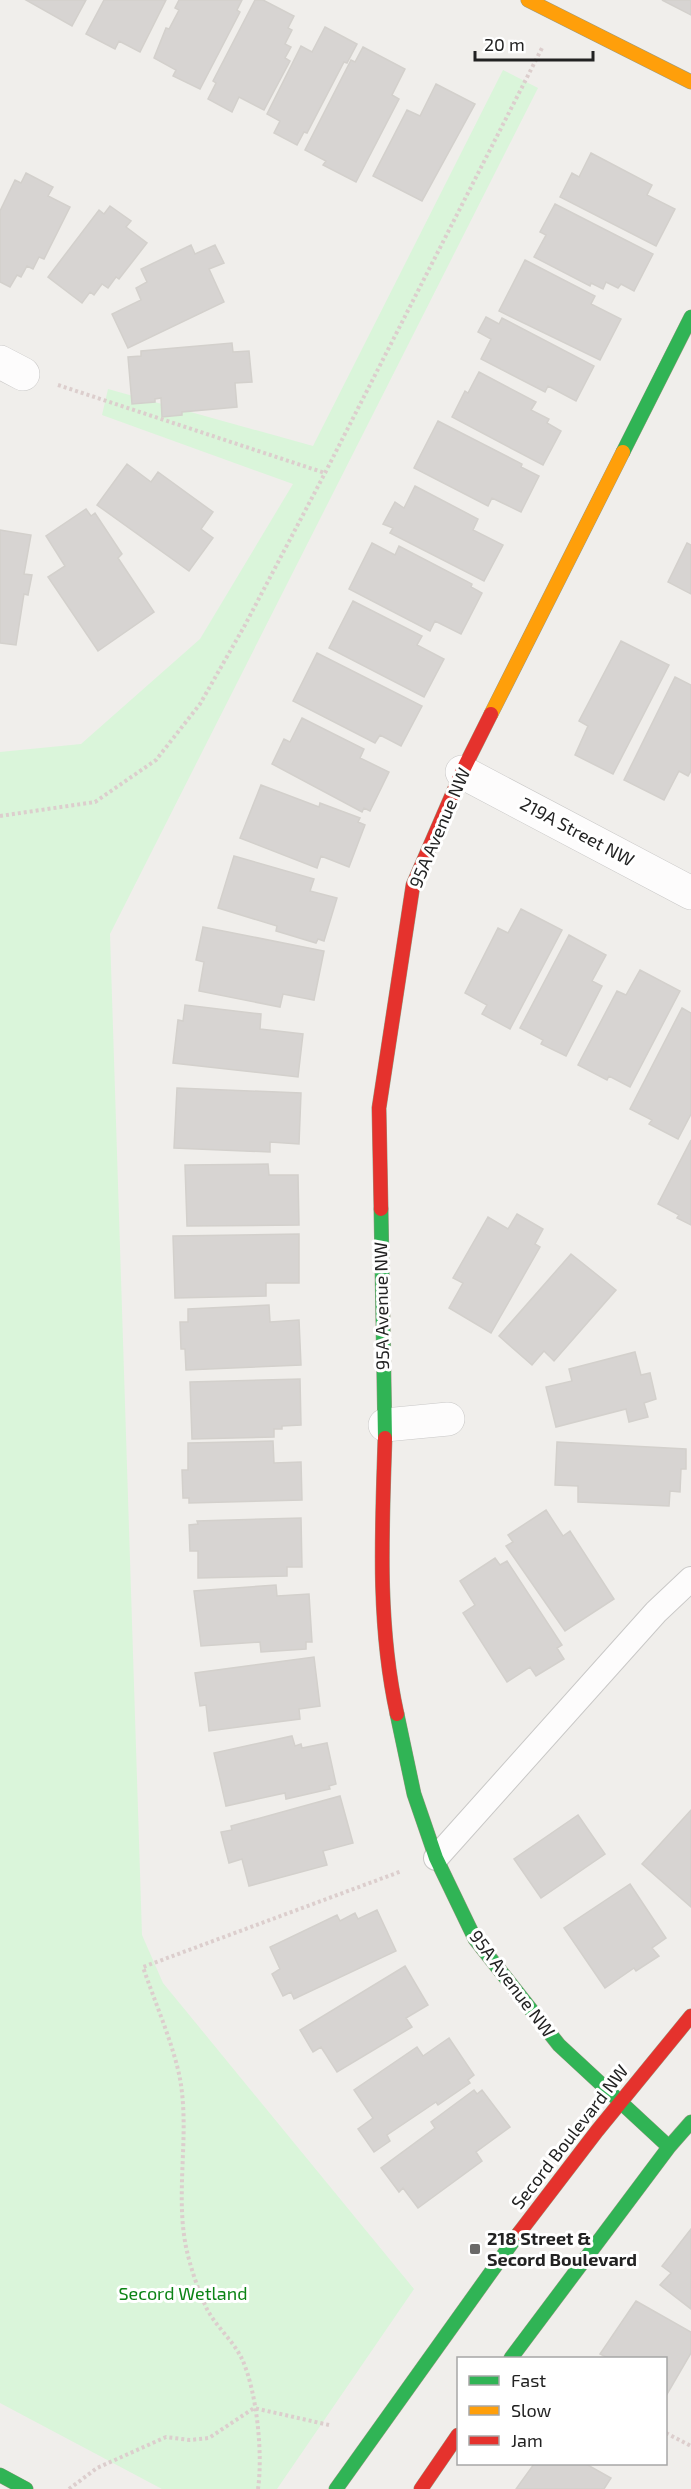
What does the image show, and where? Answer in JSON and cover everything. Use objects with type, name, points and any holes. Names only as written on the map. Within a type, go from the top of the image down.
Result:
[{"type":"street","points":[[528,0],[691,82]]},
{"type":"street","name":"95A Avenue NW","points":[[669,2147],[559,2045],[515,1993],[475,1939],[436,1858],[414,1794],[391,1687],[381,1586],[385,1425],[379,1108],[413,885],[462,772],[691,317]]},
{"type":"street","name":"219A Street NW","points":[[462,772],[691,893]]},
{"type":"street","points":[[385,1425],[448,1419]]},
{"type":"street","name":"Secord Boulevard NW","points":[[336,2489],[515,2237],[618,2101],[691,2016]]},
{"type":"street","points":[[512,2357],[669,2147],[691,2122]]},
{"type":"street","points":[[421,2489],[457,2438]]},
{"type":"street","points":[[0,2475],[26,2489]]},
{"type":"lane","points":[[436,1858],[656,1612],[691,1579]]},
{"type":"path","points":[[0,816],[95,802],[156,760],[200,704],[245,626],[325,473],[559,15]]},
{"type":"path","points":[[12,368],[325,473]]},
{"type":"path","points":[[258,2489],[261,2471],[254,2408],[243,2361],[231,2338],[207,2309],[186,2247],[182,2198],[183,2119],[180,2078],[143,1967],[436,1858]]},
{"type":"path","points":[[69,2489],[97,2468],[166,2437],[190,2440],[209,2438],[254,2408],[329,2425]]},
{"type":"path","points":[[667,2434],[691,2446]]},
{"type":"green space","name":"Secord Wetland","points":[[503,70],[538,88],[110,934],[142,1935],[163,1983],[414,2289],[277,2489],[162,2489],[0,2403],[0,752],[81,744],[200,639],[293,484],[102,415],[108,389],[313,446]]},
{"type":"building","points":[[26,0],[86,0],[72,26]]},
{"type":"building","points":[[104,0],[166,0],[140,52],[119,41],[115,49],[86,34]]},
{"type":"building","points":[[179,0],[242,0],[237,10],[240,12],[200,89],[173,76],[176,70],[154,58],[166,28],[169,29],[179,10],[175,8]]},
{"type":"building","points":[[255,0],[263,0],[294,16],[288,28],[292,30],[285,44],[291,47],[285,58],[290,61],[264,110],[239,97],[232,112],[208,99],[216,83],[213,81]]},
{"type":"building","points":[[662,0],[691,0],[691,15]]},
{"type":"building","points":[[325,27],[357,44],[347,63],[344,62],[307,133],[304,132],[297,145],[274,133],[280,121],[267,114],[301,46],[312,52]]},
{"type":"building","points":[[363,47],[405,69],[392,95],[399,99],[356,182],[323,165],[326,161],[305,150],[351,60],[355,62]]},
{"type":"building","points":[[436,84],[475,104],[422,201],[373,176],[407,110],[420,116]]},
{"type":"building","points":[[591,153],[652,185],[647,195],[675,209],[656,246],[560,197],[572,173],[579,177]]},
{"type":"building","points":[[26,173],[53,187],[48,196],[70,207],[44,259],[39,257],[33,269],[27,266],[21,277],[17,275],[10,287],[0,282],[0,211],[15,180],[21,183]]},
{"type":"building","points":[[555,204],[653,254],[634,291],[621,284],[618,288],[606,282],[603,289],[591,283],[590,286],[534,257],[546,235],[540,232]]},
{"type":"building","points":[[110,206],[131,221],[126,227],[147,243],[119,279],[116,277],[108,288],[102,284],[94,295],[90,292],[82,303],[48,277],[99,210],[104,214]]},
{"type":"building","points":[[191,245],[195,254],[215,245],[224,263],[209,269],[224,302],[128,348],[112,314],[141,300],[136,288],[147,282],[141,269]]},
{"type":"building","points":[[525,260],[595,296],[591,304],[621,319],[600,360],[499,311]]},
{"type":"building","points":[[486,317],[499,324],[502,318],[594,366],[576,401],[548,386],[545,392],[481,359],[491,339],[478,332]]},
{"type":"building","points":[[232,343],[233,352],[249,351],[252,382],[235,383],[237,407],[182,412],[182,415],[162,417],[161,398],[155,399],[155,402],[132,404],[128,357],[141,356],[141,351]]},
{"type":"building","points":[[479,372],[536,402],[531,410],[549,419],[547,423],[561,431],[543,465],[452,417],[465,391],[468,393]]},
{"type":"building","points":[[438,421],[522,464],[521,467],[539,476],[521,512],[492,498],[488,506],[414,468]]},
{"type":"building","points":[[127,464],[151,482],[158,472],[213,512],[201,529],[213,538],[189,571],[97,505]]},
{"type":"building","points":[[415,486],[478,519],[473,530],[503,545],[484,581],[390,533],[393,528],[383,524],[395,502],[404,508]]},
{"type":"building","points":[[86,509],[91,516],[95,513],[122,554],[118,558],[154,612],[98,651],[48,577],[65,566],[46,536]]},
{"type":"building","points":[[0,530],[31,535],[24,574],[32,575],[28,595],[24,594],[16,645],[0,643]]},
{"type":"building","points":[[372,543],[395,555],[399,546],[472,584],[471,587],[482,593],[461,634],[435,621],[430,631],[349,589]]},
{"type":"building","points":[[687,543],[691,545],[691,594],[668,582]]},
{"type":"building","points":[[353,601],[422,636],[417,645],[444,659],[424,697],[329,648]]},
{"type":"building","points":[[621,641],[669,665],[613,774],[575,755],[588,726],[579,721]]},
{"type":"building","points":[[317,653],[422,706],[401,746],[380,735],[375,743],[293,701]]},
{"type":"building","points":[[675,677],[691,685],[691,771],[688,776],[679,771],[664,800],[624,780]]},
{"type":"building","points":[[302,718],[364,749],[360,758],[389,772],[370,811],[364,808],[362,812],[272,764],[284,739],[290,742]]},
{"type":"building","points":[[261,785],[319,807],[320,803],[360,818],[358,822],[365,825],[349,867],[321,856],[317,868],[240,838]]},
{"type":"building","points":[[234,856],[314,879],[310,891],[337,898],[324,941],[318,939],[316,943],[276,931],[277,926],[218,908]]},
{"type":"building","points":[[521,909],[562,930],[510,1029],[482,1014],[487,1005],[465,993],[498,928],[508,933]]},
{"type":"building","points":[[203,927],[324,951],[314,1000],[283,994],[280,1007],[199,991],[204,962],[196,960]]},
{"type":"building","points":[[569,935],[606,955],[592,981],[602,986],[566,1056],[541,1044],[543,1040],[520,1028]]},
{"type":"building","points":[[640,970],[680,991],[630,1087],[609,1076],[607,1080],[578,1065],[617,991],[626,995]]},
{"type":"building","points":[[185,1005],[261,1014],[260,1029],[303,1034],[298,1077],[173,1063],[178,1020],[183,1021]]},
{"type":"building","points":[[682,1008],[691,1013],[691,1114],[678,1139],[649,1124],[652,1120],[630,1109]]},
{"type":"building","points":[[177,1088],[301,1093],[299,1144],[270,1142],[270,1152],[174,1148]]},
{"type":"building","points":[[691,1140],[691,1225],[677,1218],[679,1215],[658,1204]]},
{"type":"building","points":[[268,1164],[269,1175],[298,1175],[299,1225],[187,1226],[185,1165]]},
{"type":"building","points":[[517,1214],[543,1229],[535,1244],[540,1247],[491,1333],[449,1308],[463,1283],[453,1278],[488,1217],[508,1229]]},
{"type":"building","points":[[299,1234],[299,1283],[266,1283],[266,1296],[175,1298],[173,1236]]},
{"type":"building","points":[[571,1254],[616,1290],[554,1361],[544,1351],[532,1365],[499,1336]]},
{"type":"building","points":[[269,1305],[270,1322],[299,1320],[301,1365],[186,1370],[185,1349],[181,1349],[180,1322],[188,1322],[188,1309]]},
{"type":"building","points":[[635,1352],[641,1375],[650,1373],[656,1399],[644,1403],[648,1417],[629,1422],[626,1409],[556,1427],[546,1387],[572,1381],[569,1369]]},
{"type":"building","points":[[300,1379],[301,1425],[274,1429],[274,1437],[192,1439],[190,1382]]},
{"type":"building","points":[[273,1441],[274,1463],[301,1462],[302,1500],[189,1503],[189,1498],[183,1498],[182,1470],[188,1470],[188,1443]]},
{"type":"building","points":[[557,1442],[686,1449],[686,1469],[681,1469],[680,1492],[670,1491],[669,1506],[578,1502],[578,1486],[555,1485]]},
{"type":"building","points":[[546,1510],[563,1536],[570,1531],[614,1599],[565,1631],[506,1546],[513,1542],[508,1535]]},
{"type":"building","points":[[301,1518],[302,1567],[287,1567],[287,1576],[198,1578],[198,1551],[190,1551],[189,1525],[198,1524],[197,1521]]},
{"type":"building","points":[[495,1558],[500,1565],[507,1561],[562,1645],[557,1648],[564,1659],[536,1676],[530,1667],[507,1682],[463,1613],[475,1605],[460,1581]]},
{"type":"building","points":[[276,1585],[277,1596],[309,1594],[312,1642],[306,1642],[306,1649],[261,1652],[260,1642],[201,1646],[194,1591]]},
{"type":"building","points":[[314,1657],[320,1706],[299,1709],[300,1719],[209,1731],[206,1705],[200,1706],[195,1673]]},
{"type":"building","points":[[292,1736],[295,1746],[301,1744],[302,1748],[327,1743],[336,1784],[329,1786],[330,1789],[286,1799],[285,1793],[226,1806],[214,1753]]},
{"type":"building","points":[[340,1796],[353,1843],[323,1851],[327,1865],[249,1886],[242,1859],[229,1863],[221,1832],[232,1830],[231,1826]]},
{"type":"building","points":[[691,1810],[691,1907],[642,1864]]},
{"type":"building","points":[[578,1815],[605,1854],[541,1898],[514,1859]]},
{"type":"building","points":[[630,1884],[666,1938],[652,1948],[659,1956],[636,1971],[634,1968],[605,1988],[564,1928]]},
{"type":"building","points":[[377,1910],[396,1951],[294,1999],[291,1992],[283,1996],[272,1974],[280,1969],[270,1947],[337,1915],[340,1921],[355,1913],[358,1919]]},
{"type":"building","points":[[405,1966],[428,2005],[406,2018],[412,2027],[337,2072],[321,2047],[313,2052],[300,2030]]},
{"type":"building","points":[[449,2038],[474,2075],[468,2080],[470,2083],[438,2105],[436,2102],[387,2135],[390,2141],[374,2152],[358,2129],[373,2118],[354,2090],[417,2047],[423,2056]]},
{"type":"building","points":[[474,2090],[477,2094],[482,2090],[510,2127],[476,2152],[482,2161],[418,2208],[403,2188],[399,2192],[381,2168],[435,2128],[431,2122]]},
{"type":"building","points":[[691,2229],[691,2309],[660,2285],[671,2273],[662,2266]]},
{"type":"building","points":[[636,2301],[691,2332],[691,2353],[667,2394],[667,2357],[606,2357],[600,2354]]},
{"type":"building","points":[[533,2465],[588,2465],[611,2478],[604,2489],[516,2489]]},
{"type":"traffic: fast","points":[[623,452],[691,317]]},
{"type":"traffic: fast","points":[[381,1209],[385,1438]]},
{"type":"traffic: fast","points":[[397,1714],[414,1794],[436,1858],[475,1939],[559,2045],[669,2147]]},
{"type":"traffic: fast","points":[[512,2357],[669,2147],[691,2122]]},
{"type":"traffic: fast","points":[[336,2489],[519,2233]]},
{"type":"traffic: fast","points":[[0,2475],[26,2489]]},
{"type":"traffic: slow","points":[[528,0],[691,82]]},
{"type":"traffic: slow","points":[[491,714],[623,452]]},
{"type":"traffic: jam","points":[[381,1209],[379,1108],[413,885],[462,772],[491,714]]},
{"type":"traffic: jam","points":[[385,1438],[382,1577],[386,1646],[397,1714]]},
{"type":"traffic: jam","points":[[519,2233],[597,2131],[691,2016]]},
{"type":"traffic: jam","points":[[421,2489],[457,2436]]},
{"type":"place","name":"218 Street & Secord Boulevard","points":[[475,2249]]}]
